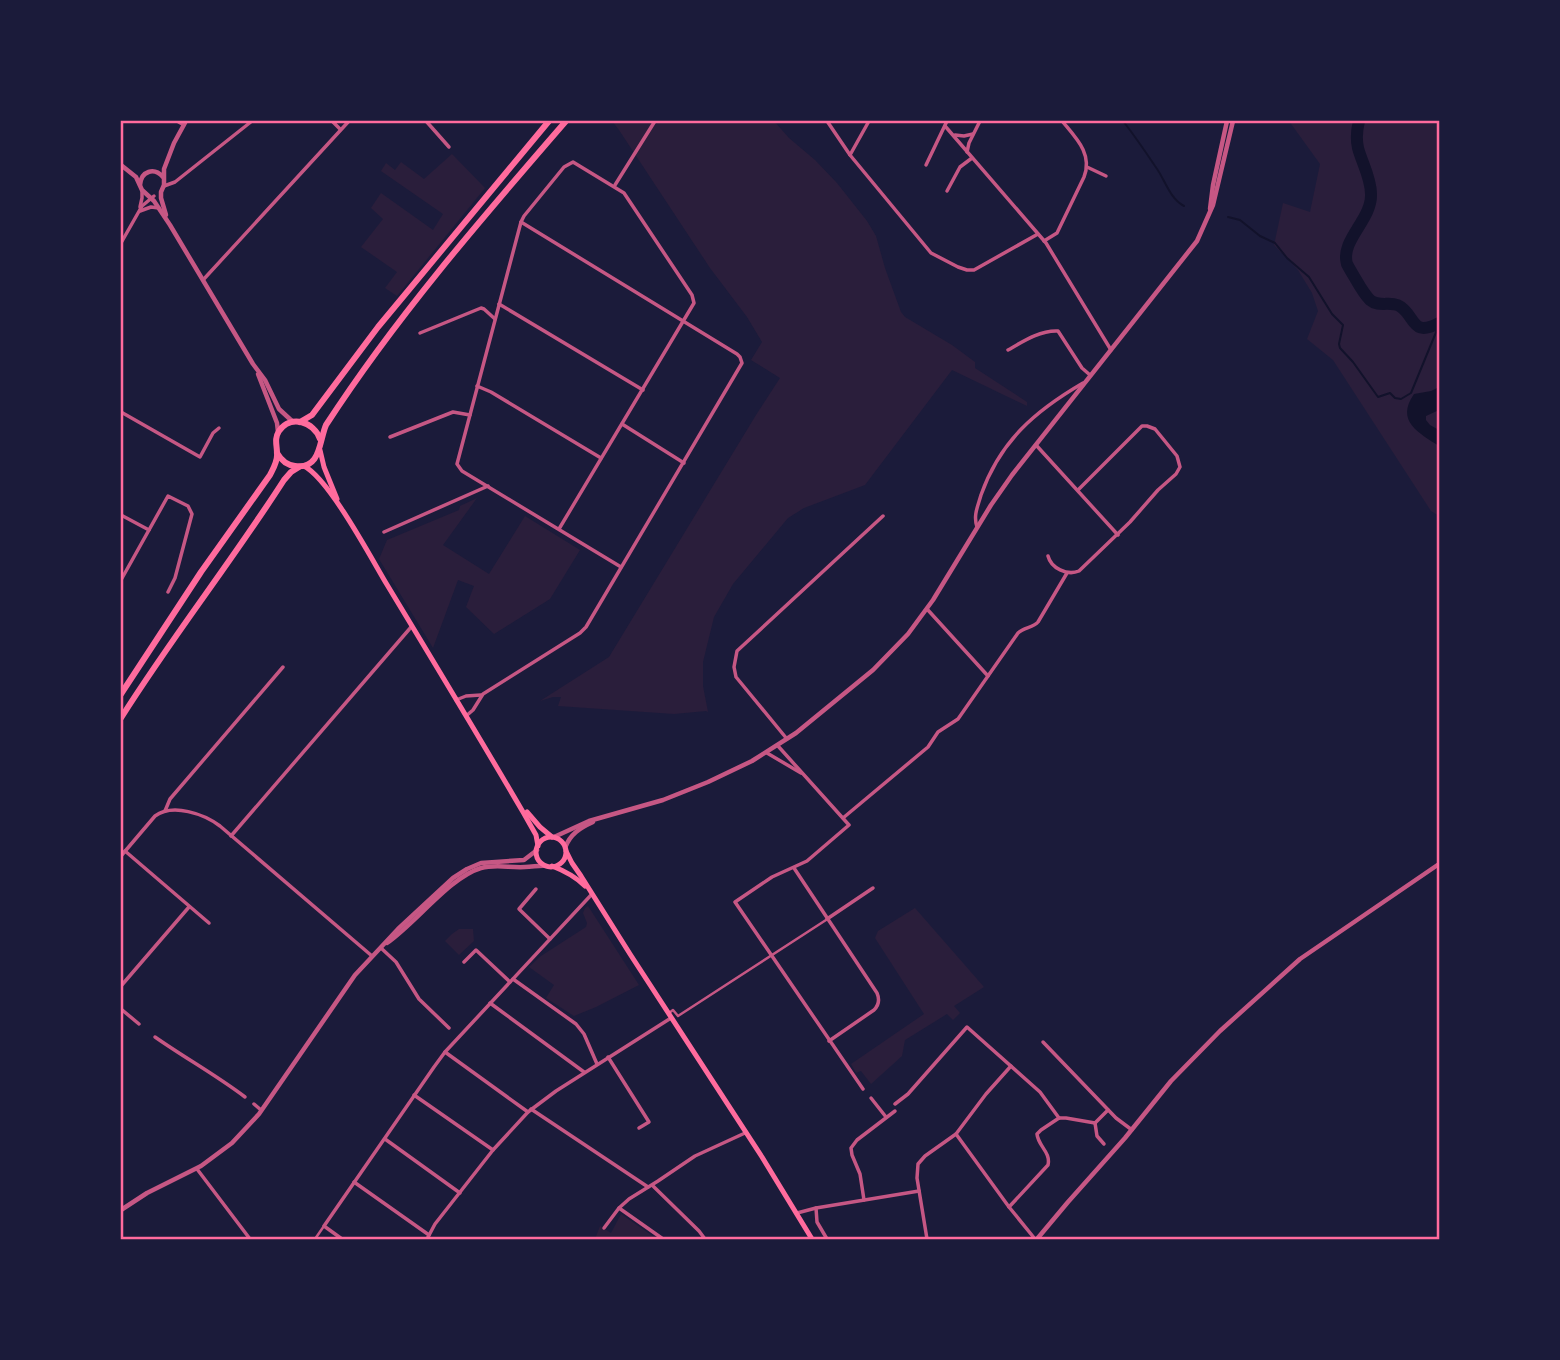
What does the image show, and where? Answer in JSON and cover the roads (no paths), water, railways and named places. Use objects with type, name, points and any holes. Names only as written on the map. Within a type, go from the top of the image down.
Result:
[{"type":"highway","points":[[121,694],[201,572],[267,480],[275,466],[275,443],[278,434],[284,426],[308,418],[314,412],[386,317],[549,121]]},
{"type":"highway","points":[[320,441],[328,422],[390,334],[566,121]]},
{"type":"highway","points":[[121,718],[286,477],[314,460],[320,450],[318,434],[313,428],[296,422]]},
{"type":"highway","points":[[277,453],[285,463],[301,466]]},
{"type":"main road","points":[[320,450],[328,479],[344,514]]},
{"type":"main road","points":[[301,466],[316,475],[344,514],[457,700],[536,835],[539,860],[577,878],[592,894]]},
{"type":"main road","points":[[510,790],[536,823],[561,841],[572,863],[762,1157],[811,1239]]},
{"type":"main road","points":[[537,848],[543,839],[553,837]]},
{"type":"main road","points":[[549,866],[558,865],[566,850]]},
{"type":"street","points":[[170,225],[162,204],[161,192],[164,186],[165,163],[185,123],[177,121]]},
{"type":"street","points":[[164,186],[175,182],[252,121]]},
{"type":"street","points":[[332,121],[340,129]]},
{"type":"street","points":[[203,280],[349,121]]},
{"type":"street","points":[[426,121],[449,146]]},
{"type":"street","points":[[615,186],[654,121]]},
{"type":"street","points":[[827,121],[850,155],[933,255],[967,270],[977,269],[1038,234]]},
{"type":"street","points":[[850,155],[869,121]]},
{"type":"street","points":[[967,152],[980,121]]},
{"type":"street","points":[[1044,241],[1057,233],[1087,167],[1083,147],[1062,121]]},
{"type":"street","points":[[1210,214],[1227,121]]},
{"type":"street","points":[[553,837],[584,823],[663,800],[724,775],[767,753],[873,670],[897,647],[927,609],[1001,490],[1197,241],[1215,200],[1233,121]]},
{"type":"street","points":[[946,123],[967,152],[1044,241],[1111,350]]},
{"type":"street","points":[[926,165],[946,123]]},
{"type":"street","points":[[953,135],[973,134]]},
{"type":"street","points":[[947,191],[960,167],[972,158]]},
{"type":"street","points":[[559,529],[693,305],[692,295],[624,193],[580,164],[571,162],[564,167],[521,222],[457,464],[462,471],[621,567]]},
{"type":"street","points":[[121,165],[151,196],[265,380],[279,409],[296,422]]},
{"type":"street","points":[[1087,167],[1106,176]]},
{"type":"street","points":[[121,243],[142,201],[141,178],[148,172],[158,173],[163,178]]},
{"type":"street","points":[[138,212],[151,196],[161,192]]},
{"type":"street","points":[[138,212],[148,207],[159,209]]},
{"type":"street","points":[[466,716],[483,694],[584,630],[741,368],[741,359],[737,354],[521,222]]},
{"type":"street","points":[[499,304],[643,390]]},
{"type":"street","points":[[420,333],[481,309],[495,319]]},
{"type":"street","points":[[1008,351],[1023,341],[1050,331],[1058,331],[1090,376]]},
{"type":"street","points":[[253,364],[277,423],[278,434]]},
{"type":"street","points":[[977,527],[977,509],[988,477],[1003,450],[1028,422],[1085,382]]},
{"type":"street","points":[[477,386],[601,458]]},
{"type":"street","points":[[121,412],[200,457],[213,433],[219,428]]},
{"type":"street","points":[[390,437],[453,412],[470,415]]},
{"type":"street","points":[[622,424],[684,463]]},
{"type":"street","points":[[1048,556],[1052,564],[1067,573],[1079,571],[1118,535],[1176,474],[1179,459],[1155,429],[1147,426],[1139,428],[1077,490]]},
{"type":"street","points":[[1036,444],[1118,535]]},
{"type":"street","points":[[384,532],[488,486]]},
{"type":"street","points":[[121,580],[168,496],[188,506],[192,518],[175,578],[168,592]]},
{"type":"street","points":[[121,515],[149,530]]},
{"type":"street","points":[[787,740],[736,677],[736,655],[742,646],[883,516]]},
{"type":"street","points":[[843,818],[930,745],[938,732],[958,719],[1020,631],[1038,622],[1067,573]]},
{"type":"street","points":[[927,609],[988,676]]},
{"type":"street","points":[[230,836],[412,626]]},
{"type":"street","points":[[165,811],[170,799],[284,667]]},
{"type":"street","points":[[457,700],[464,696],[483,694]]},
{"type":"street","points":[[778,746],[849,825],[814,856],[772,877],[735,902],[863,1089]]},
{"type":"street","points":[[767,753],[804,775]]},
{"type":"street","points":[[121,856],[155,816],[165,811],[201,815],[215,822],[372,956]]},
{"type":"street","points":[[566,850],[569,838],[576,831],[606,816]]},
{"type":"street","points":[[121,1210],[147,1193],[213,1159],[232,1143],[261,1110],[346,986],[412,916],[462,872],[486,862],[522,860],[537,848]]},
{"type":"street","points":[[125,851],[209,923]]},
{"type":"street","points":[[956,1134],[1036,1239],[1191,1059],[1292,965],[1439,864]]},
{"type":"street","points":[[381,947],[471,872],[493,866],[549,866]]},
{"type":"street","points":[[794,868],[879,999],[874,1010],[829,1041]]},
{"type":"street","points":[[354,1182],[428,1237],[493,1150],[530,1110],[670,1015],[673,1010],[678,1016],[873,888]]},
{"type":"street","points":[[536,889],[519,909],[550,939]]},
{"type":"street","points":[[315,1239],[445,1052],[592,894]]},
{"type":"street","points":[[121,986],[189,907]]},
{"type":"street","points":[[381,947],[396,962],[419,999],[449,1028]]},
{"type":"street","points":[[464,962],[476,950],[511,980],[576,1024],[588,1041],[597,1064]]},
{"type":"street","points":[[490,1003],[584,1072]]},
{"type":"street","points":[[121,1009],[139,1024]]},
{"type":"street","points":[[895,1104],[908,1094],[967,1027],[1040,1092],[1059,1118]]},
{"type":"street","points":[[155,1037],[245,1097]]},
{"type":"street","points":[[1043,1042],[1108,1110],[1132,1130]]},
{"type":"street","points":[[445,1052],[650,1186],[705,1239]]},
{"type":"street","points":[[608,1057],[649,1122],[639,1128]]},
{"type":"street","points":[[927,1239],[916,1172],[919,1161],[956,1134],[1011,1066]]},
{"type":"street","points":[[414,1095],[493,1150]]},
{"type":"street","points":[[871,1098],[886,1117]]},
{"type":"street","points":[[254,1104],[261,1110]]},
{"type":"street","points":[[1095,1123],[1108,1110]]},
{"type":"street","points":[[864,1200],[860,1174],[851,1148],[857,1140],[894,1111]]},
{"type":"street","points":[[1009,1207],[1048,1165],[1048,1156],[1038,1141],[1037,1134],[1041,1130],[1059,1118],[1095,1123]]},
{"type":"street","points":[[1095,1123],[1097,1136],[1104,1144]]},
{"type":"street","points":[[604,1228],[629,1199],[695,1156],[746,1133]]},
{"type":"street","points":[[384,1139],[460,1193]]},
{"type":"street","points":[[197,1168],[250,1239]]},
{"type":"street","points":[[795,1214],[919,1191]]},
{"type":"street","points":[[619,1208],[663,1239]]},
{"type":"street","points":[[816,1208],[817,1222],[827,1239]]},
{"type":"street","points":[[324,1226],[342,1239]]},
{"type":"waterway","points":[[1123,121],[1159,171],[1171,193],[1184,206]]},
{"type":"waterway","points":[[1359,121],[1357,145],[1371,194],[1367,213],[1348,247],[1347,264],[1370,300],[1401,307],[1419,327],[1430,327],[1439,323]]},
{"type":"waterway","points":[[1228,217],[1240,220],[1260,236],[1275,243],[1287,258],[1309,277],[1332,314],[1343,325],[1340,348],[1378,397],[1390,393],[1401,399],[1411,393],[1439,325]]}]
